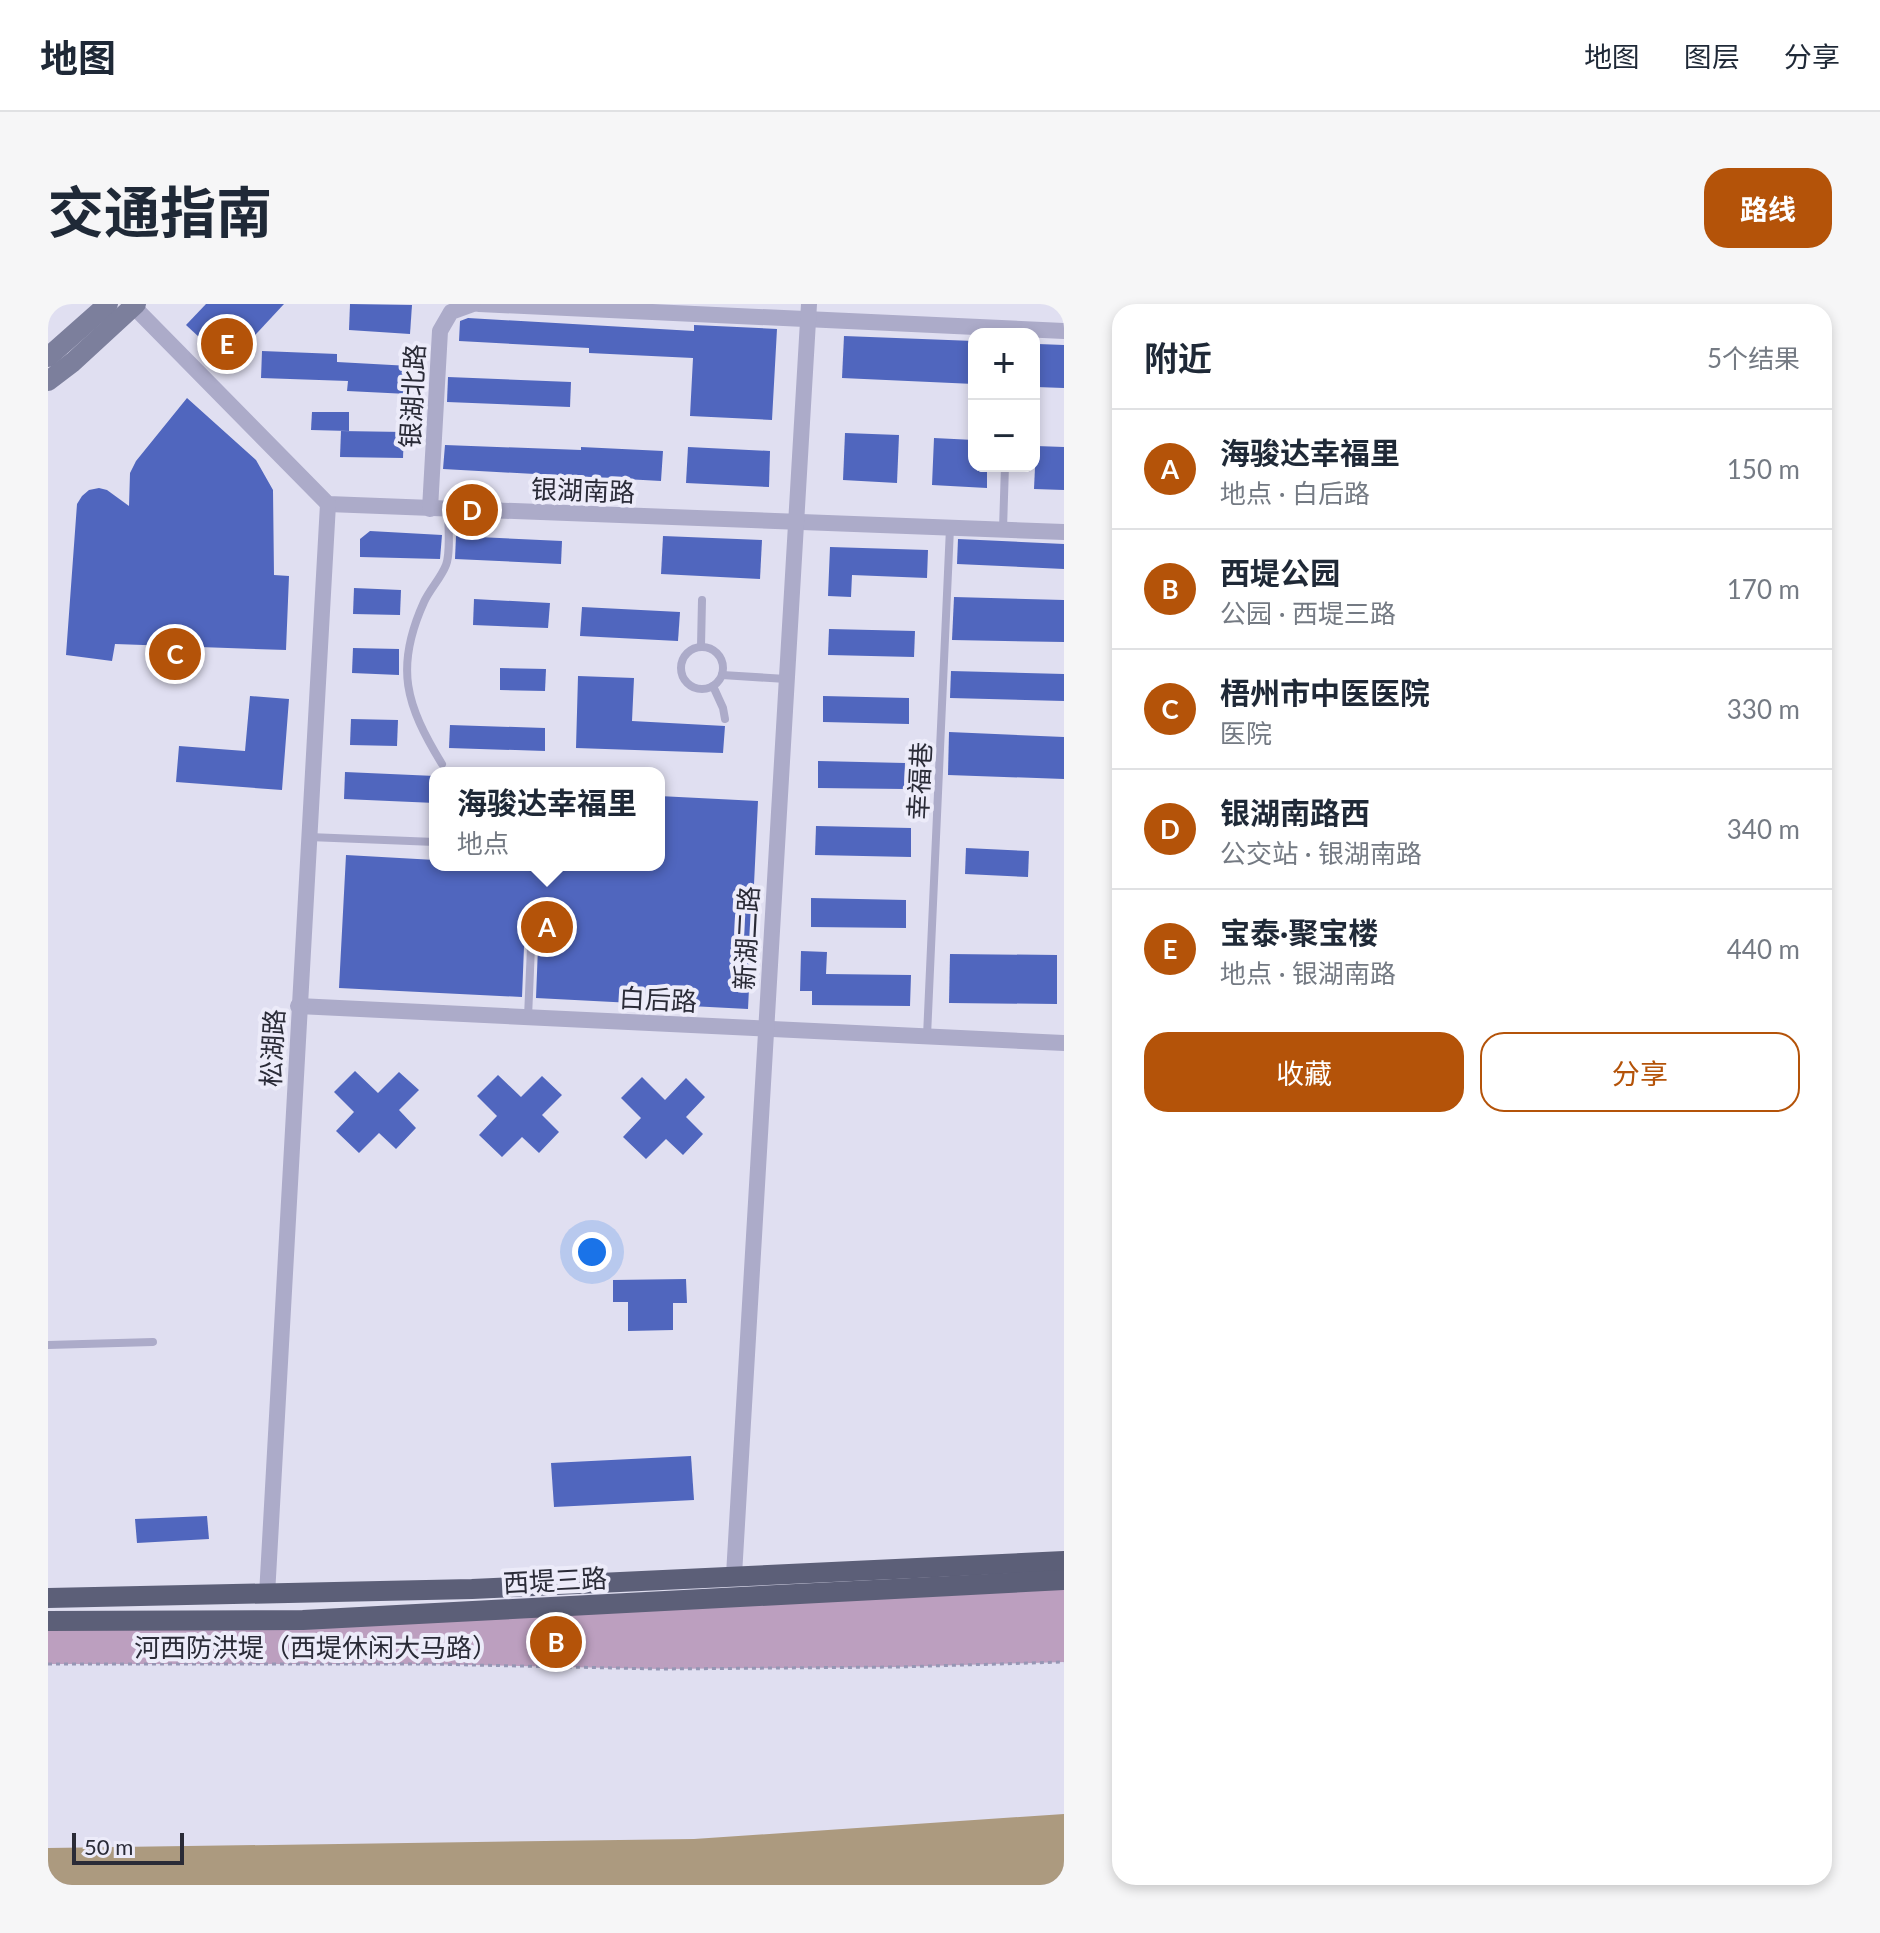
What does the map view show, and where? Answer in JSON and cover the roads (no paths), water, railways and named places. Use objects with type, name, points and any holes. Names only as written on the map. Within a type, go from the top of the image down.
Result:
[{"type":"main road","points":[[48,357],[108,304]]},
{"type":"main road","points":[[48,381],[135,305]]},
{"type":"main road","name":"西堤三路","points":[[48,1598],[472,1589],[1064,1561]]},
{"type":"main road","name":"西堤三路","points":[[48,1621],[303,1620],[1064,1580]]},
{"type":"street","name":"银湖北路","points":[[430,509],[440,331],[451,308],[476,304],[808,312],[978,328]]},
{"type":"street","points":[[135,305],[328,504]]},
{"type":"street","name":"新湖二路","points":[[734,1575],[808,312]]},
{"type":"street","name":"银湖北路","points":[[1040,331],[1064,331]]},
{"type":"street","name":"银湖南路","points":[[328,504],[1064,532]]},
{"type":"street","name":"松湖路","points":[[267,1595],[328,504]]},
{"type":"street","name":"白后路","points":[[298,1006],[1064,1043]]},
{"type":"lane","points":[[1003,530],[1005,472]]},
{"type":"lane","points":[[442,764],[409,700],[407,666],[417,619],[432,586],[447,564],[448,509]]},
{"type":"lane","name":"幸福巷","points":[[927,1036],[950,528]]},
{"type":"lane","points":[[701,646],[702,600]]},
{"type":"lane","points":[[701,646],[719,655],[723,668],[722,675],[713,686],[700,689],[687,683],[680,671],[688,652],[701,646]]},
{"type":"lane","points":[[722,675],[786,679]]},
{"type":"lane","points":[[713,686],[725,719]]},
{"type":"lane","points":[[308,837],[429,842]]},
{"type":"lane","points":[[528,1017],[531,947]]},
{"type":"lane","points":[[48,1345],[153,1342]]},
{"type":"place","name":"宝泰·聚宝楼","points":[[227,344]]},
{"type":"place","name":"银湖南路西","points":[[472,510]]},
{"type":"place","name":"梧州市中医医院","points":[[175,654]]},
{"type":"place","name":"海骏达幸福里","points":[[547,927]]},
{"type":"place","name":"西堤公园","points":[[556,1642]]}]
